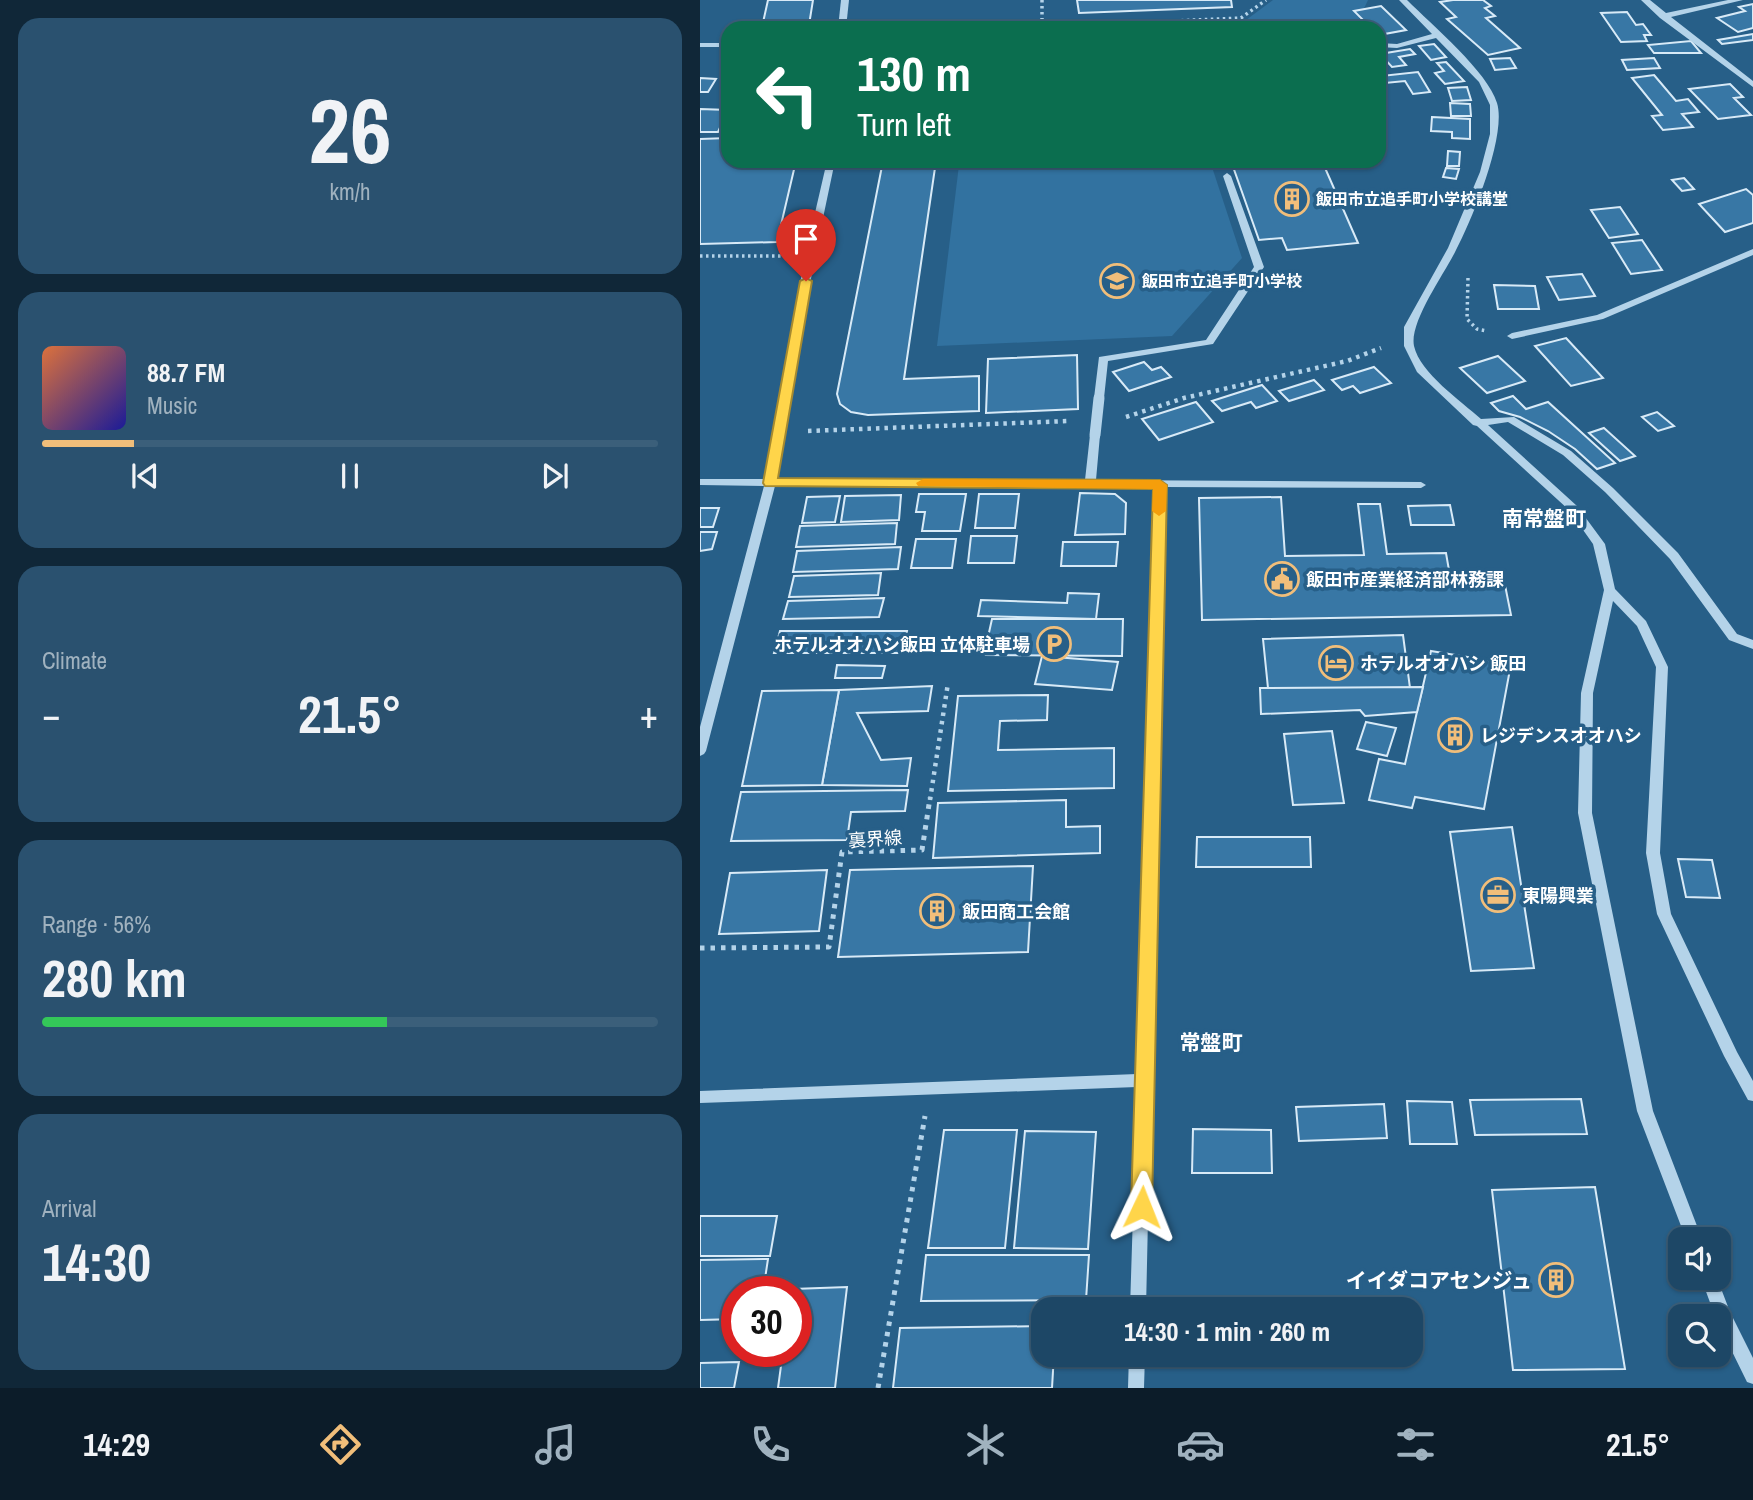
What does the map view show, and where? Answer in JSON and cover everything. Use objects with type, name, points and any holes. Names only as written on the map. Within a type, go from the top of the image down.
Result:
[{"type":"street","points":[[843,21],[845,0]]},
{"type":"street","points":[[1403,0],[1483,80],[1494,105],[1494,134],[1484,172],[1453,248],[1409,327],[1409,346],[1421,370],[1573,508],[1599,544],[1610,590],[1587,694],[1586,813],[1645,1111],[1689,1227]]},
{"type":"street","points":[[1645,0],[1753,85]]},
{"type":"street","points":[[1663,16],[1739,0]]},
{"type":"street","points":[[1386,45],[1397,46],[1436,34]]},
{"type":"street","points":[[700,45],[721,46]]},
{"type":"street","points":[[701,743],[770,483],[810,256],[829,168]]},
{"type":"street","points":[[1090,484],[1104,359],[1209,342],[1259,267],[1227,176]]},
{"type":"street","points":[[1512,336],[1600,317],[1753,252]]},
{"type":"street","points":[[1477,423],[1510,419],[1567,453],[1609,490],[1674,556],[1733,637],[1753,645]]},
{"type":"street","points":[[700,482],[1420,485]]},
{"type":"street","points":[[1138,1297],[1160,485]]},
{"type":"street","points":[[1610,590],[1642,624],[1662,667],[1653,853],[1664,914],[1731,1056],[1753,1095]]},
{"type":"street","points":[[700,1097],[1146,1080]]},
{"type":"street","points":[[1714,1290],[1753,1376]]},
{"type":"street","points":[[1136,1388],[1137,1367]]},
{"type":"path","points":[[1042,0],[1042,21]]},
{"type":"path","points":[[1175,21],[1241,18],[1266,0]]},
{"type":"path","points":[[700,257],[810,256]]},
{"type":"path","points":[[1468,271],[1467,319],[1477,329],[1512,336]]},
{"type":"path","points":[[1120,419],[1184,398],[1347,361],[1386,346]]},
{"type":"path","points":[[779,433],[1079,420]]},
{"type":"path","name":"裏界線","points":[[700,948],[829,947],[842,852],[922,850],[948,683]]},
{"type":"path","points":[[878,1388],[930,1089]]},
{"type":"shaded area","points":[[1273,0],[1368,0],[1358,21],[1246,20]]},
{"type":"shaded area","points":[[959,168],[1212,168],[1242,258],[1172,336],[937,346]]},
{"type":"building","points":[[768,0],[813,0],[810,21],[763,21]]},
{"type":"building","points":[[1077,0],[1231,0],[1232,7],[1079,13]]},
{"type":"building","points":[[1483,0],[1491,6],[1485,8],[1495,16],[1486,18],[1520,48],[1488,55],[1447,19],[1456,17],[1440,2]]},
{"type":"building","points":[[1753,4],[1753,28],[1738,32],[1717,18],[1745,11],[1739,7]]},
{"type":"building","points":[[1381,6],[1406,30],[1386,34],[1386,21],[1364,21],[1354,11]]},
{"type":"building","points":[[1627,12],[1636,25],[1643,24],[1651,35],[1644,35],[1647,41],[1621,42],[1601,13]]},
{"type":"building","points":[[1753,34],[1753,40],[1722,44],[1718,40]]},
{"type":"building","points":[[1691,41],[1701,53],[1654,53],[1648,45]]},
{"type":"building","points":[[1434,44],[1446,57],[1431,60],[1419,46]]},
{"type":"building","points":[[1410,49],[1415,54],[1399,57],[1406,65],[1392,67],[1386,60],[1386,53]]},
{"type":"building","points":[[1510,58],[1516,68],[1495,70],[1490,59]]},
{"type":"building","points":[[1654,58],[1660,68],[1627,70],[1622,60]]},
{"type":"building","points":[[1446,62],[1464,81],[1445,84],[1435,73],[1444,71],[1437,63]]},
{"type":"building","points":[[1418,72],[1430,92],[1413,94],[1405,81],[1386,83],[1386,75]]},
{"type":"building","points":[[1654,75],[1676,101],[1688,99],[1699,112],[1682,114],[1693,127],[1663,130],[1652,116],[1662,115],[1632,78]]},
{"type":"building","points":[[700,78],[716,79],[708,92],[700,92]]},
{"type":"building","points":[[1730,84],[1743,97],[1734,98],[1751,115],[1718,119],[1689,89]]},
{"type":"building","points":[[1467,87],[1471,100],[1452,101],[1448,88]]},
{"type":"building","points":[[1450,103],[1470,104],[1471,116],[1451,116]]},
{"type":"building","points":[[700,109],[721,110],[718,132],[700,132]]},
{"type":"building","points":[[1432,117],[1470,119],[1470,139],[1452,138],[1452,132],[1431,131]]},
{"type":"building","points":[[721,138],[721,168],[794,168],[777,242],[700,244],[700,139]]},
{"type":"building","points":[[1448,151],[1460,152],[1459,166],[1447,166]]},
{"type":"building","points":[[882,168],[935,168],[904,379],[979,376],[979,411],[868,415],[851,412],[840,404],[837,394]]},
{"type":"building","name":"飯田市立追手町小学校講堂","points":[[1233,168],[1325,168],[1358,243],[1287,250],[1282,238],[1259,240]]},
{"type":"building","points":[[1446,168],[1459,169],[1456,179],[1443,177]]},
{"type":"building","points":[[1684,178],[1694,189],[1682,191],[1672,180]]},
{"type":"building","points":[[1746,189],[1753,195],[1753,223],[1725,232],[1699,204]]},
{"type":"building","points":[[1620,207],[1638,234],[1609,238],[1591,210]]},
{"type":"building","points":[[1642,240],[1662,270],[1631,274],[1612,243]]},
{"type":"building","points":[[1582,274],[1595,296],[1559,300],[1547,277]]},
{"type":"building","points":[[1494,285],[1535,286],[1539,309],[1498,309]]},
{"type":"building","points":[[1566,338],[1603,378],[1571,386],[1535,346]]},
{"type":"building","points":[[1077,355],[1078,409],[986,413],[988,359]]},
{"type":"building","points":[[1498,356],[1525,381],[1487,393],[1460,368]]},
{"type":"building","points":[[1144,362],[1152,370],[1161,367],[1171,377],[1129,391],[1113,372]]},
{"type":"building","points":[[1374,367],[1391,383],[1360,393],[1353,386],[1342,390],[1332,380]]},
{"type":"building","points":[[1314,380],[1324,390],[1289,401],[1279,391]]},
{"type":"building","points":[[1262,385],[1277,401],[1256,408],[1251,402],[1222,411],[1212,401]]},
{"type":"building","points":[[1513,396],[1526,409],[1548,402],[1615,463],[1597,469],[1575,449],[1548,431],[1520,417],[1499,411],[1491,403]]},
{"type":"building","points":[[1196,402],[1213,422],[1159,440],[1142,419]]},
{"type":"building","points":[[1657,412],[1674,426],[1658,431],[1642,417]]},
{"type":"building","points":[[1604,428],[1635,456],[1620,461],[1589,433]]},
{"type":"building","points":[[1080,493],[1115,494],[1126,503],[1125,534],[1075,535]]},
{"type":"building","points":[[919,494],[966,494],[960,531],[922,531],[925,512],[916,512]]},
{"type":"building","points":[[979,494],[1019,494],[1015,528],[975,528]]},
{"type":"building","points":[[901,495],[899,520],[841,522],[845,496]]},
{"type":"building","points":[[840,496],[835,522],[802,523],[807,497]]},
{"type":"building","points":[[1281,497],[1285,556],[1364,555],[1358,504],[1380,504],[1387,554],[1446,553],[1450,576],[1503,575],[1511,615],[1202,620],[1199,498]]},
{"type":"building","points":[[1450,505],[1454,525],[1411,525],[1408,506]]},
{"type":"building","points":[[700,508],[719,508],[713,527],[700,527]]},
{"type":"building","points":[[897,523],[895,544],[796,547],[800,526]]},
{"type":"building","points":[[700,532],[717,532],[712,549],[700,551]]},
{"type":"building","points":[[971,536],[1017,536],[1014,563],[968,563]]},
{"type":"building","points":[[916,539],[956,539],[952,568],[911,568]]},
{"type":"building","points":[[1063,542],[1118,542],[1116,566],[1061,566]]},
{"type":"building","points":[[901,547],[898,569],[793,572],[797,551]]},
{"type":"building","points":[[881,573],[878,595],[789,597],[794,576]]},
{"type":"building","points":[[1068,593],[1099,594],[1096,619],[978,616],[981,600],[1067,603]]},
{"type":"building","points":[[884,598],[879,617],[783,619],[788,601]]},
{"type":"building","name":"ホテルオオハシ飯田 立体駐車場","points":[[992,619],[1123,619],[1122,656],[984,655]]},
{"type":"building","points":[[780,631],[907,631],[903,653],[774,653]]},
{"type":"building","name":"ホテルオオハシ 飯田","points":[[1403,635],[1410,688],[1268,688],[1263,639]]},
{"type":"building","name":"レジデンスオオハシ","points":[[1431,651],[1511,664],[1484,809],[1415,797],[1412,808],[1369,800],[1379,759],[1405,764]]},
{"type":"building","points":[[1042,656],[1118,662],[1112,690],[1035,684]]},
{"type":"building","points":[[837,665],[885,666],[882,678],[835,678]]},
{"type":"building","points":[[932,686],[928,711],[857,713],[881,760],[911,758],[907,786],[822,785],[839,690]]},
{"type":"building","points":[[1423,687],[1417,712],[1365,716],[1360,710],[1261,714],[1260,688]]},
{"type":"building","points":[[839,690],[822,785],[742,786],[762,691]]},
{"type":"building","points":[[1048,695],[1047,720],[1000,721],[998,750],[1114,748],[1114,788],[948,791],[958,696]]},
{"type":"building","points":[[1366,722],[1396,728],[1387,756],[1357,749]]},
{"type":"building","points":[[1332,731],[1344,803],[1293,805],[1284,734]]},
{"type":"building","points":[[908,790],[905,811],[851,812],[847,840],[731,841],[741,792]]},
{"type":"building","points":[[1066,800],[1066,827],[1100,826],[1100,853],[933,858],[938,803]]},
{"type":"building","points":[[1512,827],[1534,968],[1471,971],[1450,832]]},
{"type":"building","points":[[1197,837],[1310,837],[1311,867],[1196,867]]},
{"type":"building","points":[[1678,859],[1712,860],[1720,898],[1686,897]]},
{"type":"building","name":"飯田商工会館","points":[[1033,866],[1028,952],[838,957],[850,870]]},
{"type":"building","points":[[827,870],[819,931],[719,934],[730,873]]},
{"type":"building","points":[[1581,1099],[1587,1134],[1475,1135],[1470,1100]]},
{"type":"building","points":[[1407,1101],[1452,1102],[1457,1144],[1410,1144]]},
{"type":"building","points":[[1384,1104],[1387,1138],[1299,1141],[1296,1107]]},
{"type":"building","points":[[1193,1129],[1271,1130],[1272,1173],[1192,1173]]},
{"type":"building","points":[[944,1130],[1017,1130],[1005,1248],[928,1248]]},
{"type":"building","points":[[1025,1131],[1096,1132],[1088,1249],[1014,1248]]},
{"type":"building","name":"イイダコアセンジュ","points":[[1595,1187],[1625,1369],[1513,1370],[1492,1190]]},
{"type":"building","points":[[700,1216],[777,1216],[770,1256],[700,1256]]},
{"type":"building","points":[[926,1255],[1089,1255],[1086,1297],[921,1301]]},
{"type":"building","points":[[768,1259],[765,1276],[721,1276],[721,1319],[700,1320],[700,1260]]},
{"type":"building","points":[[847,1287],[835,1388],[778,1388],[781,1367],[812,1367],[812,1288]]},
{"type":"building","points":[[1031,1326],[1031,1367],[1053,1367],[1052,1388],[893,1388],[900,1328]]},
{"type":"building","points":[[721,1362],[721,1367],[738,1367],[734,1388],[700,1388],[700,1363]]},
{"type":"slow traffic","points":[[923,483],[1160,485],[1159,511]]},
{"type":"place","name":"飯田市立追手町小学校講堂","points":[[1292,199]]},
{"type":"place","name":"飯田市立追手町小学校","points":[[1117,281]]},
{"type":"place","name":"飯田市産業経済部林務課","points":[[1282,579]]},
{"type":"place","name":"ホテルオオハシ飯田 立体駐車場","points":[[1054,644]]},
{"type":"place","name":"ホテルオオハシ 飯田","points":[[1336,663]]},
{"type":"place","name":"レジデンスオオハシ","points":[[1455,735]]},
{"type":"place","name":"東陽興業","points":[[1498,895]]},
{"type":"place","name":"飯田商工会館","points":[[937,911]]},
{"type":"place","name":"イイダコアセンジュ","points":[[1556,1280]]},
{"type":"district","name":"南常盤町","points":[[1544,518]]},
{"type":"district","name":"常盤町","points":[[1211,1042]]},
{"type":"route","points":[[806,281],[770,483],[1160,485],[1142,1207]]}]
